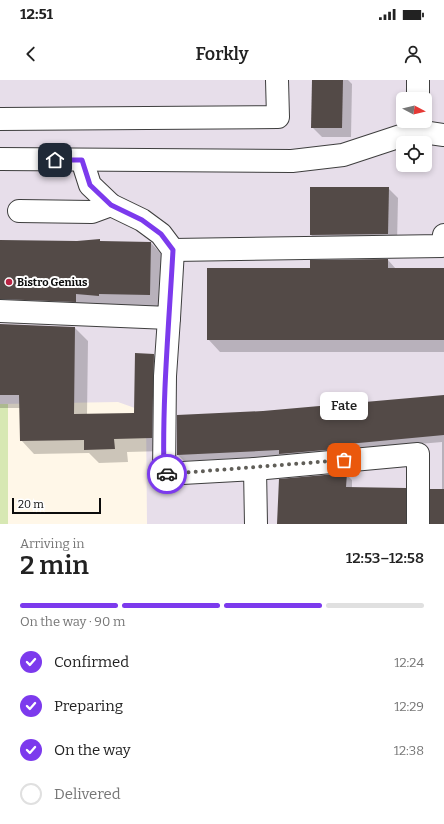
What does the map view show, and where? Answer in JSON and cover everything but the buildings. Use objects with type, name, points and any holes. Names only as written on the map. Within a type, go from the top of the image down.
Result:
[{"type":"street","points":[[0,119],[278,117],[277,80]]},
{"type":"street","points":[[418,80],[418,92]]},
{"type":"street","points":[[0,159],[292,162],[343,155],[411,128]]},
{"type":"street","points":[[423,128],[444,134]]},
{"type":"street","points":[[82,160],[90,185],[111,205],[142,220],[161,234],[173,250],[170,318],[165,376],[164,474],[418,454],[418,524]]},
{"type":"street","points":[[19,211],[92,212],[111,205]]},
{"type":"street","points":[[173,250],[442,246],[444,235]]},
{"type":"street","points":[[0,311],[170,318]]},
{"type":"street","points":[[255,468],[256,524]]},
{"type":"shaded area","points":[[0,80],[444,80],[444,524],[147,524],[146,412],[118,402],[0,404]]},
{"type":"green space","points":[[0,404],[8,404],[8,524],[0,524]]},
{"type":"way so far","points":[[167,474],[344,460]]},
{"type":"place","name":"Bistro Genius","points":[[9,282]]},
{"type":"place","name":"Fate","points":[[344,460]]},
{"type":"route","points":[[55,160],[82,160],[90,185],[111,205],[142,220],[161,234],[173,250],[170,318],[164,392],[164,474],[167,474]]}]
